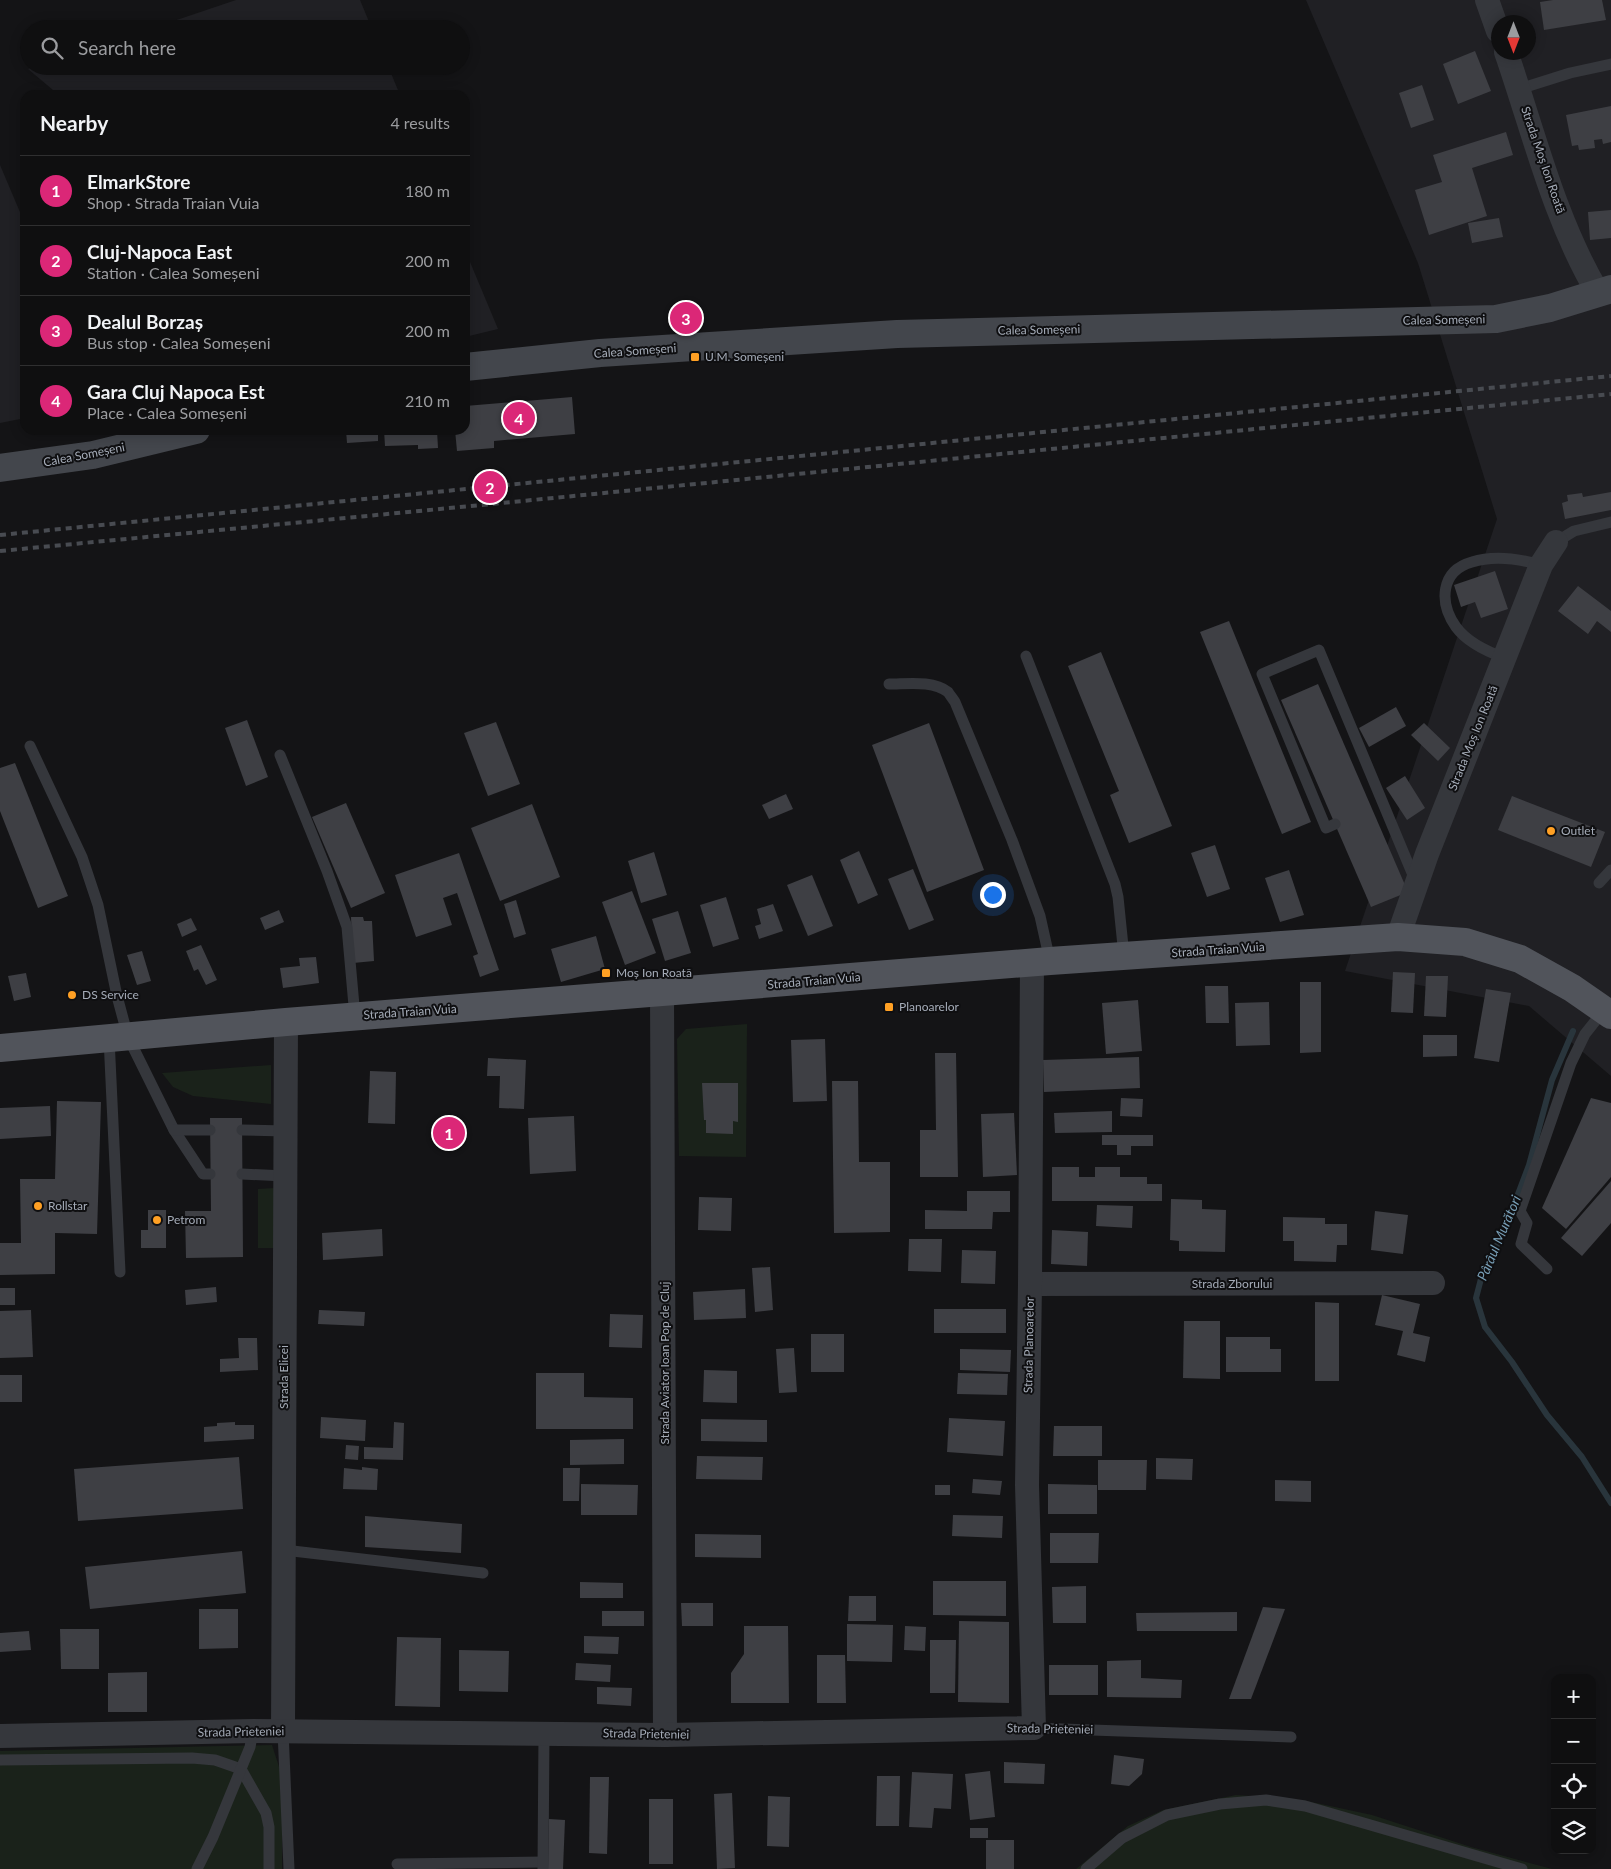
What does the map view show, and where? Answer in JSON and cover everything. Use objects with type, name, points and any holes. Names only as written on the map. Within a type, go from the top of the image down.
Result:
[{"type":"main road","name":"Calea Someșeni","points":[[470,366],[600,353],[897,334],[1496,319],[1550,308],[1604,291]]},
{"type":"main road","name":"Calea Someșeni","points":[[0,468],[93,455],[175,435]]},
{"type":"main road","name":"Strada Traian Vuia","points":[[0,1048],[355,1016],[1041,962],[1398,937],[1465,942],[1520,959],[1572,988],[1607,1013]]},
{"type":"street","points":[[1487,0],[1492,15]]},
{"type":"street","name":"Strada Moș Ion Roată","points":[[1509,60],[1547,180],[1581,265],[1604,291]]},
{"type":"street","name":"Strada Moș Ion Roată","points":[[1398,937],[1416,884],[1541,564],[1556,542]]},
{"type":"street","name":"Strada Planoarelor","points":[[1034,1728],[1027,1485],[1030,1284],[1041,962]]},
{"type":"street","name":"Strada Aviator Ioan Pop de Cluj","points":[[662,992],[665,1735]]},
{"type":"street","name":"Strada Elicei","points":[[283,1731],[286,1022]]},
{"type":"street","name":"Strada Zborului","points":[[1030,1284],[1433,1283]]},
{"type":"street","name":"Strada Prieteniei","points":[[0,1736],[253,1731],[665,1735],[1034,1728]]},
{"type":"lane","points":[[1519,88],[1570,73],[1611,64]]},
{"type":"lane","points":[[1556,542],[1574,530],[1611,522]]},
{"type":"lane","points":[[1505,658],[1475,644],[1456,628],[1444,602],[1446,585],[1454,572],[1471,562],[1492,559],[1522,560],[1541,564]]},
{"type":"lane","points":[[1335,824],[1326,828],[1262,674],[1319,650],[1416,884]]},
{"type":"lane","points":[[1026,656],[1116,884],[1124,956]]},
{"type":"lane","points":[[889,684],[934,686],[947,692],[955,702],[1012,840],[1040,916],[1041,962]]},
{"type":"lane","points":[[30,746],[82,857],[98,905],[119,1038],[120,1272]]},
{"type":"lane","points":[[280,755],[327,871],[346,927],[355,1016]]},
{"type":"lane","points":[[1372,809],[1383,804]]},
{"type":"lane","points":[[1599,883],[1611,870]]},
{"type":"lane","points":[[1547,1269],[1521,1244],[1527,1223],[1520,1211],[1571,1063],[1585,1034],[1607,1013]]},
{"type":"lane","points":[[119,1038],[174,1130],[203,1174],[210,1174]]},
{"type":"lane","points":[[174,1130],[210,1130]]},
{"type":"lane","points":[[242,1130],[286,1131]]},
{"type":"lane","points":[[242,1174],[285,1176]]},
{"type":"lane","points":[[284,1550],[483,1573]]},
{"type":"lane","name":"Strada Prieteniei","points":[[1034,1728],[1291,1737]]},
{"type":"lane","points":[[197,1869],[213,1837],[250,1747],[253,1731]]},
{"type":"lane","points":[[283,1731],[289,1869]]},
{"type":"lane","points":[[397,1864],[543,1865],[544,1733]]},
{"type":"lane","points":[[0,1760],[192,1758],[215,1760],[241,1769],[266,1813],[269,1827],[269,1869]]},
{"type":"lane","points":[[1086,1869],[1122,1838],[1167,1815],[1220,1804],[1266,1800],[1305,1806],[1522,1869]]},
{"type":"shaded area","points":[[236,0],[360,0],[368,20],[177,20]]},
{"type":"shaded area","points":[[1306,0],[1611,0],[1611,1076],[1529,1006],[1345,971],[1497,519],[1418,263]]},
{"type":"shaded area","points":[[35,75],[392,75],[398,90],[53,90]]},
{"type":"shaded area","points":[[0,165],[20,212],[20,419],[0,423]]},
{"type":"shaded area","points":[[470,262],[498,329],[470,336]]},
{"type":"shaded area","points":[[747,1024],[746,1157],[679,1156],[677,1039],[686,1029]]},
{"type":"shaded area","points":[[271,1065],[271,1104],[193,1096],[173,1087],[162,1073]]},
{"type":"shaded area","points":[[274,1188],[275,1248],[258,1248],[258,1189]]},
{"type":"shaded area","points":[[272,1745],[282,1776],[282,1869],[0,1869],[0,1751]]},
{"type":"shaded area","points":[[1236,1795],[1307,1801],[1372,1815],[1471,1847],[1552,1869],[1076,1869],[1128,1826],[1163,1810]]},
{"type":"building","points":[[1553,0],[1602,0],[1606,20],[1544,30],[1540,2]]},
{"type":"building","points":[[1475,51],[1491,91],[1458,104],[1443,64]]},
{"type":"building","points":[[1422,85],[1434,120],[1411,128],[1399,93]]},
{"type":"building","points":[[1611,106],[1611,142],[1603,144],[1602,139],[1594,140],[1595,148],[1579,150],[1578,145],[1572,146],[1566,115]]},
{"type":"building","points":[[1506,132],[1513,155],[1472,168],[1487,216],[1429,235],[1415,190],[1442,182],[1433,155]]},
{"type":"building","points":[[1611,210],[1611,238],[1590,240],[1588,212]]},
{"type":"building","points":[[1499,218],[1503,237],[1472,243],[1468,223]]},
{"type":"building","points":[[572,397],[575,434],[494,441],[494,448],[457,451],[455,435],[470,435],[470,406]]},
{"type":"building","points":[[346,435],[378,435],[378,441],[347,443]]},
{"type":"building","points":[[384,435],[437,435],[438,448],[418,449],[418,445],[385,446]]},
{"type":"building","points":[[1611,492],[1611,510],[1565,519],[1562,503],[1568,501],[1567,495],[1582,493],[1583,497]]},
{"type":"building","points":[[1495,571],[1508,609],[1481,618],[1475,602],[1461,607],[1454,585]]},
{"type":"building","points":[[1578,586],[1611,611],[1611,632],[1597,621],[1588,634],[1558,611]]},
{"type":"building","points":[[1229,621],[1311,822],[1282,834],[1200,632]]},
{"type":"building","points":[[1101,652],[1172,826],[1129,843],[1110,795],[1119,791],[1068,666]]},
{"type":"building","points":[[1318,684],[1408,892],[1371,907],[1281,700]]},
{"type":"building","points":[[1396,707],[1406,726],[1369,747],[1359,728]]},
{"type":"building","points":[[247,720],[268,777],[246,786],[225,728]]},
{"type":"building","points":[[496,722],[520,784],[488,796],[464,733]]},
{"type":"building","points":[[929,723],[984,870],[927,892],[872,745]]},
{"type":"building","points":[[1424,723],[1450,748],[1438,761],[1411,735]]},
{"type":"building","points":[[15,763],[68,896],[38,908],[0,811],[0,768]]},
{"type":"building","points":[[1405,776],[1425,808],[1407,820],[1386,788]]},
{"type":"building","points":[[786,794],[793,809],[769,819],[762,805]]},
{"type":"building","name":"Outlet","points":[[1512,796],[1605,832],[1591,867],[1498,830]]},
{"type":"building","points":[[346,803],[385,893],[351,908],[312,817]]},
{"type":"building","points":[[532,804],[560,877],[500,901],[471,828]]},
{"type":"building","points":[[1215,845],[1230,889],[1207,897],[1191,853]]},
{"type":"building","points":[[859,851],[878,895],[858,904],[840,860]]},
{"type":"building","points":[[654,852],[667,895],[641,903],[628,861]]},
{"type":"building","points":[[459,853],[499,970],[480,977],[473,956],[478,954],[457,893],[443,898],[452,925],[416,937],[395,875]]},
{"type":"building","points":[[913,869],[934,920],[909,930],[888,879]]},
{"type":"building","points":[[1289,870],[1304,915],[1280,922],[1265,878]]},
{"type":"building","points":[[812,875],[833,926],[808,936],[787,885]]},
{"type":"building","points":[[632,891],[656,953],[625,965],[602,902]]},
{"type":"building","points":[[726,897],[739,939],[713,947],[700,905]]},
{"type":"building","points":[[516,900],[526,934],[514,938],[504,904]]},
{"type":"building","points":[[773,904],[783,931],[759,939],[755,926],[761,924],[757,909]]},
{"type":"building","points":[[279,910],[284,922],[265,930],[260,918]]},
{"type":"building","points":[[678,911],[691,953],[665,961],[652,919]]},
{"type":"building","points":[[351,917],[363,917],[364,921],[372,921],[374,961],[353,963]]},
{"type":"building","points":[[191,918],[197,930],[182,937],[177,924]]},
{"type":"building","points":[[596,936],[605,969],[561,982],[551,949]]},
{"type":"building","points":[[201,945],[217,980],[206,985],[198,969],[194,971],[186,951]]},
{"type":"building","points":[[142,951],[151,981],[137,985],[127,955]]},
{"type":"building","points":[[316,957],[319,983],[283,988],[280,968],[300,966],[299,958]]},
{"type":"building","points":[[1393,972],[1415,973],[1413,1013],[1391,1012]]},
{"type":"building","points":[[26,973],[31,997],[14,1001],[8,976]]},
{"type":"building","points":[[1426,976],[1448,976],[1446,1017],[1424,1016]]},
{"type":"building","points":[[1300,982],[1321,982],[1321,1052],[1300,1053]]},
{"type":"building","points":[[1205,986],[1228,986],[1229,1023],[1206,1023]]},
{"type":"building","points":[[1486,989],[1511,993],[1499,1062],[1474,1058]]},
{"type":"building","points":[[1138,1000],[1142,1051],[1106,1054],[1102,1003]]},
{"type":"building","points":[[1269,1002],[1270,1045],[1236,1046],[1235,1003]]},
{"type":"building","points":[[1423,1035],[1457,1035],[1457,1056],[1423,1057]]},
{"type":"building","points":[[825,1039],[827,1101],[793,1102],[791,1040]]},
{"type":"building","points":[[935,1053],[956,1053],[958,1177],[920,1177],[920,1130],[936,1130]]},
{"type":"building","points":[[1139,1057],[1140,1088],[1044,1092],[1043,1060]]},
{"type":"building","points":[[488,1058],[526,1060],[524,1109],[499,1108],[500,1076],[487,1076]]},
{"type":"building","points":[[370,1071],[396,1072],[395,1124],[368,1123]]},
{"type":"building","points":[[832,1081],[858,1081],[859,1162],[890,1162],[890,1232],[834,1233]]},
{"type":"building","points":[[702,1083],[738,1083],[738,1122],[733,1121],[733,1134],[706,1133]]},
{"type":"building","points":[[1121,1098],[1143,1099],[1142,1117],[1120,1116]]},
{"type":"building","points":[[1591,1098],[1611,1103],[1611,1177],[1566,1229],[1542,1208]]},
{"type":"building","points":[[57,1101],[101,1102],[97,1234],[55,1233],[55,1274],[0,1275],[0,1243],[21,1243],[20,1179],[55,1179]]},
{"type":"building","points":[[50,1106],[51,1136],[0,1139],[0,1108]]},
{"type":"building","points":[[1112,1111],[1112,1132],[1055,1133],[1054,1113]]},
{"type":"building","points":[[1014,1113],[1017,1175],[983,1177],[981,1114]]},
{"type":"building","points":[[574,1116],[576,1171],[530,1174],[528,1118]]},
{"type":"building","points":[[210,1118],[242,1118],[243,1257],[186,1258],[185,1211],[211,1211]]},
{"type":"building","points":[[1102,1135],[1153,1135],[1153,1146],[1131,1146],[1131,1155],[1117,1155],[1117,1145],[1102,1145]]},
{"type":"building","points":[[1052,1167],[1079,1167],[1079,1177],[1095,1177],[1095,1167],[1120,1167],[1120,1177],[1147,1177],[1147,1184],[1162,1184],[1162,1201],[1052,1201]]},
{"type":"building","points":[[1611,1181],[1611,1223],[1582,1256],[1561,1238]]},
{"type":"building","points":[[967,1191],[1010,1191],[1010,1212],[993,1212],[992,1229],[925,1229],[925,1210],[967,1211]]},
{"type":"building","points":[[699,1197],[732,1198],[731,1231],[698,1230]]},
{"type":"building","points":[[1171,1199],[1202,1200],[1202,1209],[1226,1210],[1225,1252],[1179,1251],[1179,1241],[1170,1240]]},
{"type":"building","points":[[1097,1205],[1133,1206],[1132,1228],[1096,1226]]},
{"type":"building","name":"Petrom","points":[[148,1210],[166,1210],[166,1248],[141,1248],[141,1230],[148,1230]]},
{"type":"building","points":[[1375,1211],[1408,1215],[1403,1254],[1371,1250]]},
{"type":"building","points":[[1283,1217],[1325,1218],[1325,1224],[1347,1224],[1347,1245],[1337,1245],[1336,1262],[1294,1261],[1294,1241],[1283,1241]]},
{"type":"building","points":[[382,1229],[383,1256],[323,1260],[322,1233]]},
{"type":"building","points":[[1052,1230],[1088,1232],[1087,1266],[1051,1264]]},
{"type":"building","points":[[909,1239],[942,1239],[941,1272],[908,1271]]},
{"type":"building","points":[[962,1250],[996,1251],[995,1284],[961,1283]]},
{"type":"building","points":[[770,1267],[773,1310],[755,1312],[752,1268]]},
{"type":"building","points":[[216,1287],[217,1302],[186,1305],[185,1290]]},
{"type":"building","points":[[0,1288],[15,1288],[15,1305],[0,1305]]},
{"type":"building","points":[[745,1289],[746,1318],[694,1320],[693,1292]]},
{"type":"building","points":[[1382,1295],[1420,1304],[1413,1333],[1430,1337],[1425,1362],[1397,1355],[1403,1331],[1375,1325]]},
{"type":"building","points":[[1315,1302],[1339,1303],[1339,1381],[1315,1381]]},
{"type":"building","points":[[934,1309],[1006,1309],[1006,1333],[934,1333]]},
{"type":"building","points":[[31,1310],[33,1357],[0,1358],[0,1311]]},
{"type":"building","points":[[319,1310],[365,1312],[364,1326],[318,1324]]},
{"type":"building","points":[[610,1314],[643,1315],[642,1348],[609,1347]]},
{"type":"building","points":[[1184,1321],[1220,1321],[1220,1379],[1183,1378]]},
{"type":"building","points":[[811,1334],[844,1334],[844,1372],[811,1372]]},
{"type":"building","points":[[1226,1337],[1270,1337],[1270,1349],[1281,1349],[1281,1372],[1226,1372]]},
{"type":"building","points":[[238,1338],[257,1338],[258,1370],[220,1372],[220,1359],[239,1358]]},
{"type":"building","points":[[794,1348],[797,1392],[779,1393],[776,1349]]},
{"type":"building","points":[[960,1349],[1011,1350],[1010,1372],[960,1370]]},
{"type":"building","points":[[704,1370],[737,1371],[737,1403],[703,1402]]},
{"type":"building","points":[[536,1373],[584,1373],[584,1397],[633,1398],[633,1429],[536,1429]]},
{"type":"building","points":[[958,1373],[1008,1374],[1007,1395],[957,1394]]},
{"type":"building","points":[[0,1375],[22,1375],[22,1402],[0,1402]]},
{"type":"building","points":[[321,1417],[366,1420],[365,1441],[320,1438]]},
{"type":"building","points":[[949,1418],[1005,1421],[1003,1456],[947,1452]]},
{"type":"building","points":[[701,1419],[767,1420],[767,1442],[701,1441]]},
{"type":"building","points":[[235,1422],[235,1425],[254,1425],[254,1439],[204,1442],[204,1427],[217,1426],[217,1423]]},
{"type":"building","points":[[394,1422],[404,1423],[403,1460],[364,1459],[364,1447],[393,1448]]},
{"type":"building","points":[[1054,1426],[1102,1426],[1102,1456],[1053,1456]]},
{"type":"building","points":[[624,1439],[624,1464],[570,1465],[570,1440]]},
{"type":"building","points":[[346,1445],[359,1446],[358,1460],[345,1459]]},
{"type":"building","points":[[697,1456],[763,1457],[762,1480],[696,1479]]},
{"type":"building","points":[[239,1457],[243,1509],[78,1521],[74,1469]]},
{"type":"building","points":[[1156,1458],[1193,1459],[1192,1480],[1156,1479]]},
{"type":"building","points":[[1098,1460],[1147,1460],[1146,1490],[1098,1490]]},
{"type":"building","points":[[362,1467],[378,1469],[377,1490],[343,1489],[344,1468],[362,1470]]},
{"type":"building","points":[[563,1468],[580,1468],[579,1501],[563,1501]]},
{"type":"building","points":[[973,1479],[1002,1481],[1000,1495],[972,1493]]},
{"type":"building","points":[[1275,1480],[1311,1481],[1311,1502],[1275,1501]]},
{"type":"building","points":[[581,1484],[638,1485],[637,1515],[581,1515]]},
{"type":"building","points":[[1048,1484],[1097,1485],[1097,1514],[1048,1514]]},
{"type":"building","points":[[935,1485],[950,1485],[950,1495],[935,1495]]},
{"type":"building","points":[[953,1515],[1003,1516],[1002,1538],[952,1536]]},
{"type":"building","points":[[365,1516],[462,1524],[461,1553],[365,1547]]},
{"type":"building","points":[[1050,1533],[1099,1533],[1098,1563],[1050,1563]]},
{"type":"building","points":[[695,1534],[761,1535],[761,1558],[695,1557]]},
{"type":"building","points":[[242,1551],[246,1593],[90,1609],[85,1567]]},
{"type":"building","points":[[933,1581],[1006,1581],[1006,1616],[933,1615]]},
{"type":"building","points":[[580,1582],[623,1583],[623,1598],[580,1598]]},
{"type":"building","points":[[1086,1586],[1086,1623],[1053,1623],[1052,1587]]},
{"type":"building","points":[[849,1596],[876,1596],[876,1621],[848,1621]]},
{"type":"building","points":[[681,1603],[713,1603],[713,1626],[682,1626]]},
{"type":"building","points":[[1263,1607],[1285,1609],[1251,1699],[1229,1699]]},
{"type":"building","points":[[199,1609],[238,1609],[238,1648],[199,1649]]},
{"type":"building","points":[[602,1611],[644,1611],[644,1626],[602,1626]]},
{"type":"building","points":[[1237,1612],[1237,1631],[1137,1631],[1136,1613]]},
{"type":"building","points":[[959,1621],[1009,1622],[1009,1703],[958,1702]]},
{"type":"building","points":[[847,1624],[893,1625],[892,1662],[847,1661]]},
{"type":"building","points":[[744,1626],[788,1626],[789,1703],[731,1703],[731,1673],[744,1654]]},
{"type":"building","points":[[905,1626],[926,1627],[925,1651],[904,1650]]},
{"type":"building","points":[[60,1629],[99,1629],[99,1669],[61,1669]]},
{"type":"building","points":[[29,1631],[31,1650],[0,1652],[0,1633]]},
{"type":"building","points":[[584,1636],[619,1637],[618,1654],[584,1653]]},
{"type":"building","points":[[397,1637],[441,1638],[440,1707],[395,1706]]},
{"type":"building","points":[[930,1640],[956,1640],[955,1693],[930,1693]]},
{"type":"building","points":[[459,1650],[509,1651],[508,1692],[459,1691]]},
{"type":"building","points":[[817,1655],[845,1655],[846,1703],[817,1703]]},
{"type":"building","points":[[1141,1660],[1141,1678],[1182,1680],[1181,1698],[1107,1697],[1107,1661]]},
{"type":"building","points":[[576,1663],[611,1665],[610,1682],[575,1680]]},
{"type":"building","points":[[1049,1665],[1098,1665],[1098,1695],[1049,1695]]},
{"type":"building","points":[[147,1672],[147,1712],[108,1712],[108,1673]]},
{"type":"building","points":[[597,1687],[632,1688],[631,1706],[597,1704]]},
{"type":"building","points":[[1114,1755],[1144,1759],[1142,1774],[1129,1786],[1111,1784]]},
{"type":"building","points":[[1004,1762],[1045,1764],[1044,1784],[1004,1783]]},
{"type":"building","points":[[990,1771],[995,1817],[970,1820],[965,1774]]},
{"type":"building","points":[[912,1772],[953,1774],[951,1809],[934,1808],[932,1828],[909,1827]]},
{"type":"building","points":[[877,1776],[900,1776],[899,1826],[876,1826]]},
{"type":"building","points":[[590,1777],[609,1777],[607,1854],[589,1853]]},
{"type":"building","points":[[732,1793],[735,1868],[717,1869],[714,1794]]},
{"type":"building","points":[[768,1796],[790,1797],[789,1847],[767,1846]]},
{"type":"building","points":[[649,1799],[673,1799],[673,1864],[649,1864]]},
{"type":"building","points":[[549,1819],[565,1820],[563,1869],[548,1869]]},
{"type":"building","points":[[970,1828],[988,1828],[988,1838],[970,1838]]},
{"type":"building","points":[[986,1840],[1014,1840],[1014,1869],[986,1869]]},
{"type":"waterway","name":"Pârâul Murători","points":[[1573,1031],[1552,1080],[1529,1165],[1504,1231],[1482,1275],[1476,1298],[1485,1327],[1512,1362],[1547,1415],[1582,1457],[1611,1503]]},
{"type":"railway","points":[[0,535],[1611,376]]},
{"type":"railway","points":[[0,551],[1611,394]]},
{"type":"place","name":"Dealul Borzaș","points":[[686,318]]},
{"type":"place","name":"U.M. Someșeni","points":[[695,357]]},
{"type":"place","name":"Gara Cluj Napoca Est","points":[[519,418]]},
{"type":"place","name":"Cluj-Napoca East","points":[[490,487]]},
{"type":"place","name":"Outlet","points":[[1551,831]]},
{"type":"place","name":"Moș Ion Roată","points":[[606,973]]},
{"type":"place","name":"DS Service","points":[[72,995]]},
{"type":"place","name":"Planoarelor","points":[[889,1007]]},
{"type":"place","name":"ElmarkStore","points":[[449,1133]]},
{"type":"place","name":"Rollstar","points":[[38,1206]]},
{"type":"place","name":"Petrom","points":[[157,1220]]}]
